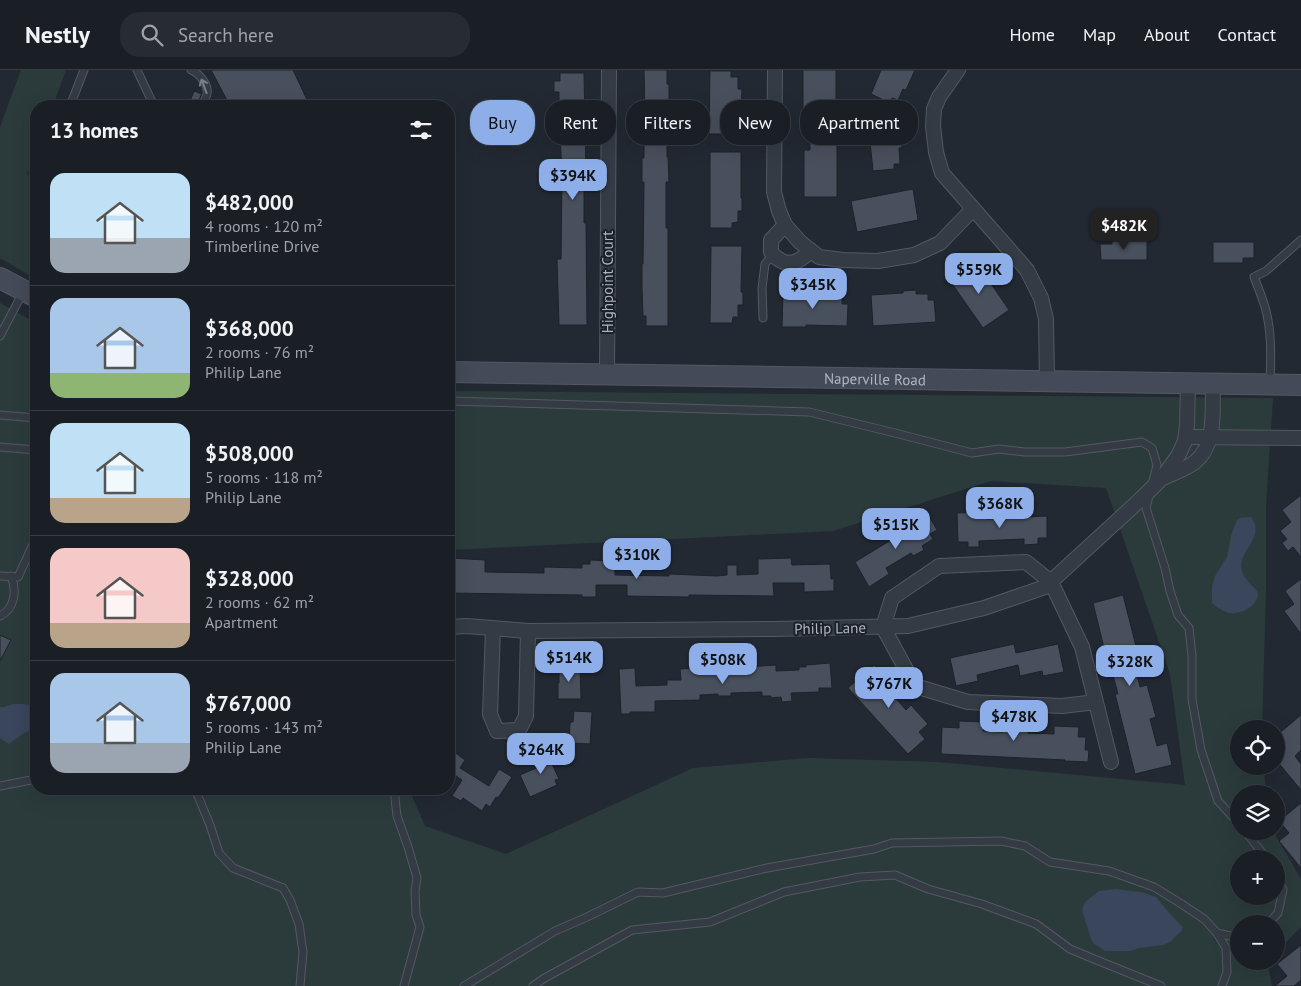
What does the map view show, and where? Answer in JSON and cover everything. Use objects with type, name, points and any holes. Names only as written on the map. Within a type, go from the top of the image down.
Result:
[{"type":"street","name":"Highpoint Court","points":[[607,374],[609,70]]},
{"type":"street","points":[[775,70],[774,192],[785,225],[800,242],[819,257],[878,262],[914,255],[940,243],[973,209]]},
{"type":"street","points":[[958,70],[934,109],[933,126],[936,152],[942,173],[1027,270],[1041,298],[1046,319],[1047,381]]},
{"type":"street","points":[[785,225],[771,240],[772,254],[778,260],[797,262],[811,251]]},
{"type":"street","points":[[0,278],[30,294]]},
{"type":"street","name":"Naperville Road","points":[[455,372],[1301,385]]},
{"type":"street","name":"Philip Lane","points":[[455,627],[528,631],[883,627],[908,626],[984,608],[1045,587],[1162,478],[1178,456],[1186,437],[1188,384]]},
{"type":"street","points":[[1211,438],[1213,384]]},
{"type":"street","points":[[1186,437],[1301,438]]},
{"type":"street","name":"Philip Lane","points":[[1162,478],[1195,462],[1206,450],[1211,438]]},
{"type":"street","points":[[1096,702],[1062,706],[968,702],[915,686],[883,627],[892,598],[939,566],[1026,562],[1051,582],[1082,647],[1096,702],[1111,762]]},
{"type":"street","points":[[493,628],[490,714],[497,731],[519,730],[526,716],[528,631]]},
{"type":"lane","points":[[72,100],[84,70]]},
{"type":"lane","points":[[137,70],[151,100]]},
{"type":"lane","points":[[191,70],[199,75],[207,89],[205,100]]},
{"type":"lane","points":[[1270,385],[1270,337],[1265,309],[1254,278],[1266,271],[1301,240]]},
{"type":"lane","points":[[763,318],[762,288],[765,264],[772,254]]},
{"type":"lane","points":[[0,336],[30,294]]},
{"type":"lane","points":[[455,401],[809,412],[972,453],[998,449],[1025,452],[1065,452],[1142,442],[1152,448],[1157,465],[1146,508],[1178,615],[1189,628],[1192,656],[1192,699],[1201,750],[1218,801],[1230,814]]},
{"type":"lane","points":[[0,415],[30,418]]},
{"type":"lane","points":[[0,447],[30,450]]},
{"type":"lane","points":[[0,576],[18,577],[30,551]]},
{"type":"lane","points":[[0,616],[6,613],[12,604],[15,586],[11,576]]},
{"type":"lane","points":[[0,786],[30,780]]},
{"type":"lane","points":[[198,795],[219,853],[233,868],[283,888],[290,900],[299,924],[303,952],[300,986]]},
{"type":"lane","points":[[394,795],[396,816],[418,878],[416,915],[420,927],[404,986]]},
{"type":"lane","points":[[1252,840],[1261,850]]},
{"type":"lane","points":[[464,986],[554,931],[638,892],[664,892],[767,868],[874,849],[892,842],[1001,841],[1025,846],[1050,862],[1109,871],[1154,888],[1180,903],[1204,919],[1217,933],[1226,948],[1227,972],[1222,986]]},
{"type":"lane","points":[[532,986],[632,930],[710,922],[784,892],[860,877],[894,875],[928,889],[982,904],[1036,924],[1070,949],[1161,986]]},
{"type":"lane","points":[[1217,933],[1230,936]]},
{"type":"shaded area","points":[[21,70],[66,70],[55,100],[30,100],[30,167],[27,175],[30,176],[30,276],[0,258],[0,127]]},
{"type":"shaded area","points":[[0,303],[30,320],[30,795],[412,795],[425,826],[506,854],[693,768],[808,758],[938,762],[1185,785],[1170,674],[1106,488],[991,481],[833,531],[455,550],[455,391],[1273,398],[1266,505],[1262,720],[1230,720],[1230,775],[1265,775],[1265,785],[1230,785],[1230,840],[1278,840],[1284,850],[1230,850],[1230,905],[1285,905],[1285,852],[1301,879],[1301,927],[1285,943],[1285,915],[1230,915],[1230,970],[1269,970],[1272,986],[0,986]]},
{"type":"water","points":[[1251,517],[1256,531],[1241,564],[1243,574],[1258,592],[1258,597],[1253,605],[1244,611],[1229,613],[1212,603],[1212,586],[1215,576],[1227,557],[1231,536],[1237,520]]},
{"type":"water","points":[[13,704],[30,705],[30,730],[9,744],[0,738],[0,707]]},
{"type":"water","points":[[1115,889],[1141,892],[1156,897],[1183,927],[1182,930],[1170,942],[1163,945],[1130,951],[1105,951],[1094,944],[1091,939],[1082,910],[1085,902],[1099,891]]},
{"type":"building","points":[[211,70],[293,70],[307,100],[227,100]]},
{"type":"building","points":[[644,70],[667,70],[669,100],[645,100]]},
{"type":"building","points":[[803,70],[836,70],[836,100],[803,100]]},
{"type":"building","points":[[881,70],[915,70],[906,90],[903,89],[898,100],[892,98],[891,100],[884,100],[871,94]]},
{"type":"building","points":[[710,71],[731,71],[731,77],[738,77],[738,89],[742,89],[742,100],[720,100],[720,134],[710,134]]},
{"type":"building","points":[[560,73],[584,73],[585,100],[559,100],[559,92],[554,92],[554,81],[560,81]]},
{"type":"building","points":[[194,91],[202,94],[199,100],[190,100]]},
{"type":"building","points":[[561,145],[585,145],[584,223],[586,223],[587,325],[559,325],[557,259],[561,259]]},
{"type":"building","points":[[644,145],[667,145],[669,182],[666,182],[668,326],[646,326],[646,316],[643,316],[644,182],[642,182],[642,158],[644,158]]},
{"type":"building","points":[[810,145],[837,145],[837,197],[804,197],[804,150],[810,150]]},
{"type":"building","points":[[870,145],[902,145],[902,148],[899,148],[900,164],[894,164],[894,169],[873,171]]},
{"type":"building","points":[[710,152],[741,152],[742,211],[738,211],[738,222],[732,223],[732,228],[710,228]]},
{"type":"building","points":[[913,189],[918,220],[857,232],[851,201]]},
{"type":"building","points":[[1112,241],[1147,241],[1147,260],[1101,260],[1100,244],[1112,244]]},
{"type":"building","points":[[1213,242],[1254,242],[1254,258],[1243,258],[1243,263],[1213,263]]},
{"type":"building","points":[[711,246],[742,246],[741,292],[743,292],[743,305],[738,305],[738,317],[733,317],[732,323],[710,323]]},
{"type":"building","points":[[970,263],[978,275],[983,272],[1009,310],[983,328],[948,278]]},
{"type":"building","points":[[916,290],[916,294],[928,294],[928,300],[934,300],[936,322],[873,326],[871,295],[903,293],[903,291]]},
{"type":"building","points":[[783,293],[831,293],[830,297],[842,298],[842,304],[848,304],[847,326],[806,325],[806,327],[782,327]]},
{"type":"building","points":[[1301,495],[1301,557],[1293,547],[1288,551],[1282,543],[1287,539],[1280,531],[1291,522],[1282,510]]},
{"type":"building","points":[[987,512],[987,519],[1047,516],[1047,538],[1038,538],[1038,544],[1024,545],[1024,539],[979,541],[979,547],[968,547],[968,542],[958,542],[957,513]]},
{"type":"building","points":[[929,516],[937,530],[930,534],[933,539],[922,546],[924,550],[913,556],[911,553],[886,568],[889,574],[869,587],[855,562],[891,540],[886,533],[902,524],[905,529]]},
{"type":"building","points":[[455,558],[485,560],[485,572],[544,573],[544,567],[582,568],[582,564],[590,564],[590,560],[615,561],[615,575],[669,576],[669,574],[717,576],[727,575],[727,565],[737,565],[737,575],[758,574],[758,559],[791,558],[792,565],[830,564],[831,579],[834,579],[834,591],[804,592],[804,583],[773,583],[774,596],[627,596],[627,585],[596,585],[596,597],[582,597],[582,595],[455,593]]},
{"type":"building","points":[[1301,579],[1301,634],[1284,611],[1294,604],[1285,591]]},
{"type":"building","points":[[1123,595],[1136,646],[1130,647],[1140,687],[1147,685],[1156,717],[1150,719],[1157,746],[1167,743],[1172,765],[1135,774],[1115,694],[1118,694],[1111,668],[1109,668],[1093,603]]},
{"type":"building","points":[[0,635],[11,640],[0,661]]},
{"type":"building","points":[[1014,644],[1016,653],[1058,644],[1064,672],[1043,676],[1042,671],[1020,676],[1018,665],[977,675],[978,681],[956,686],[950,658]]},
{"type":"building","points":[[830,663],[832,688],[819,688],[819,692],[791,693],[792,701],[782,702],[781,697],[771,698],[771,696],[762,696],[762,692],[731,693],[731,696],[718,696],[718,694],[700,695],[700,700],[655,701],[655,712],[621,714],[619,669],[635,668],[636,686],[667,685],[667,680],[681,680],[680,669],[699,668],[699,673],[717,672],[717,669],[776,665],[776,671],[799,670],[799,667],[806,667],[806,665]]},
{"type":"building","points":[[874,665],[895,688],[891,693],[906,710],[911,705],[928,724],[919,732],[925,739],[908,754],[848,688]]},
{"type":"building","points":[[559,667],[580,667],[581,699],[558,699]]},
{"type":"building","points":[[574,711],[592,712],[590,744],[569,743],[570,722],[573,722]]},
{"type":"building","points":[[1301,715],[1301,750],[1295,756],[1301,764],[1301,790],[1285,771],[1285,728]]},
{"type":"building","points":[[959,721],[984,722],[983,731],[1003,732],[1004,722],[1028,723],[1028,733],[1054,734],[1054,726],[1079,727],[1078,737],[1086,737],[1085,750],[1089,750],[1088,762],[941,754],[942,727],[959,728]]},
{"type":"building","points":[[551,749],[557,761],[552,764],[559,779],[555,780],[557,785],[530,797],[520,775],[541,766],[536,755]]},
{"type":"building","points":[[455,752],[465,760],[460,768],[489,786],[499,769],[512,777],[498,798],[496,797],[490,807],[486,804],[482,811],[463,798],[461,801],[452,796],[455,795],[455,791],[462,780],[455,775]]},
{"type":"building","points":[[1301,803],[1301,868],[1279,841],[1285,840],[1285,836],[1289,833],[1285,828],[1285,816]]},
{"type":"building","points":[[1301,945],[1301,980],[1294,986],[1275,986],[1287,976],[1282,970],[1285,970],[1285,958]]}]
